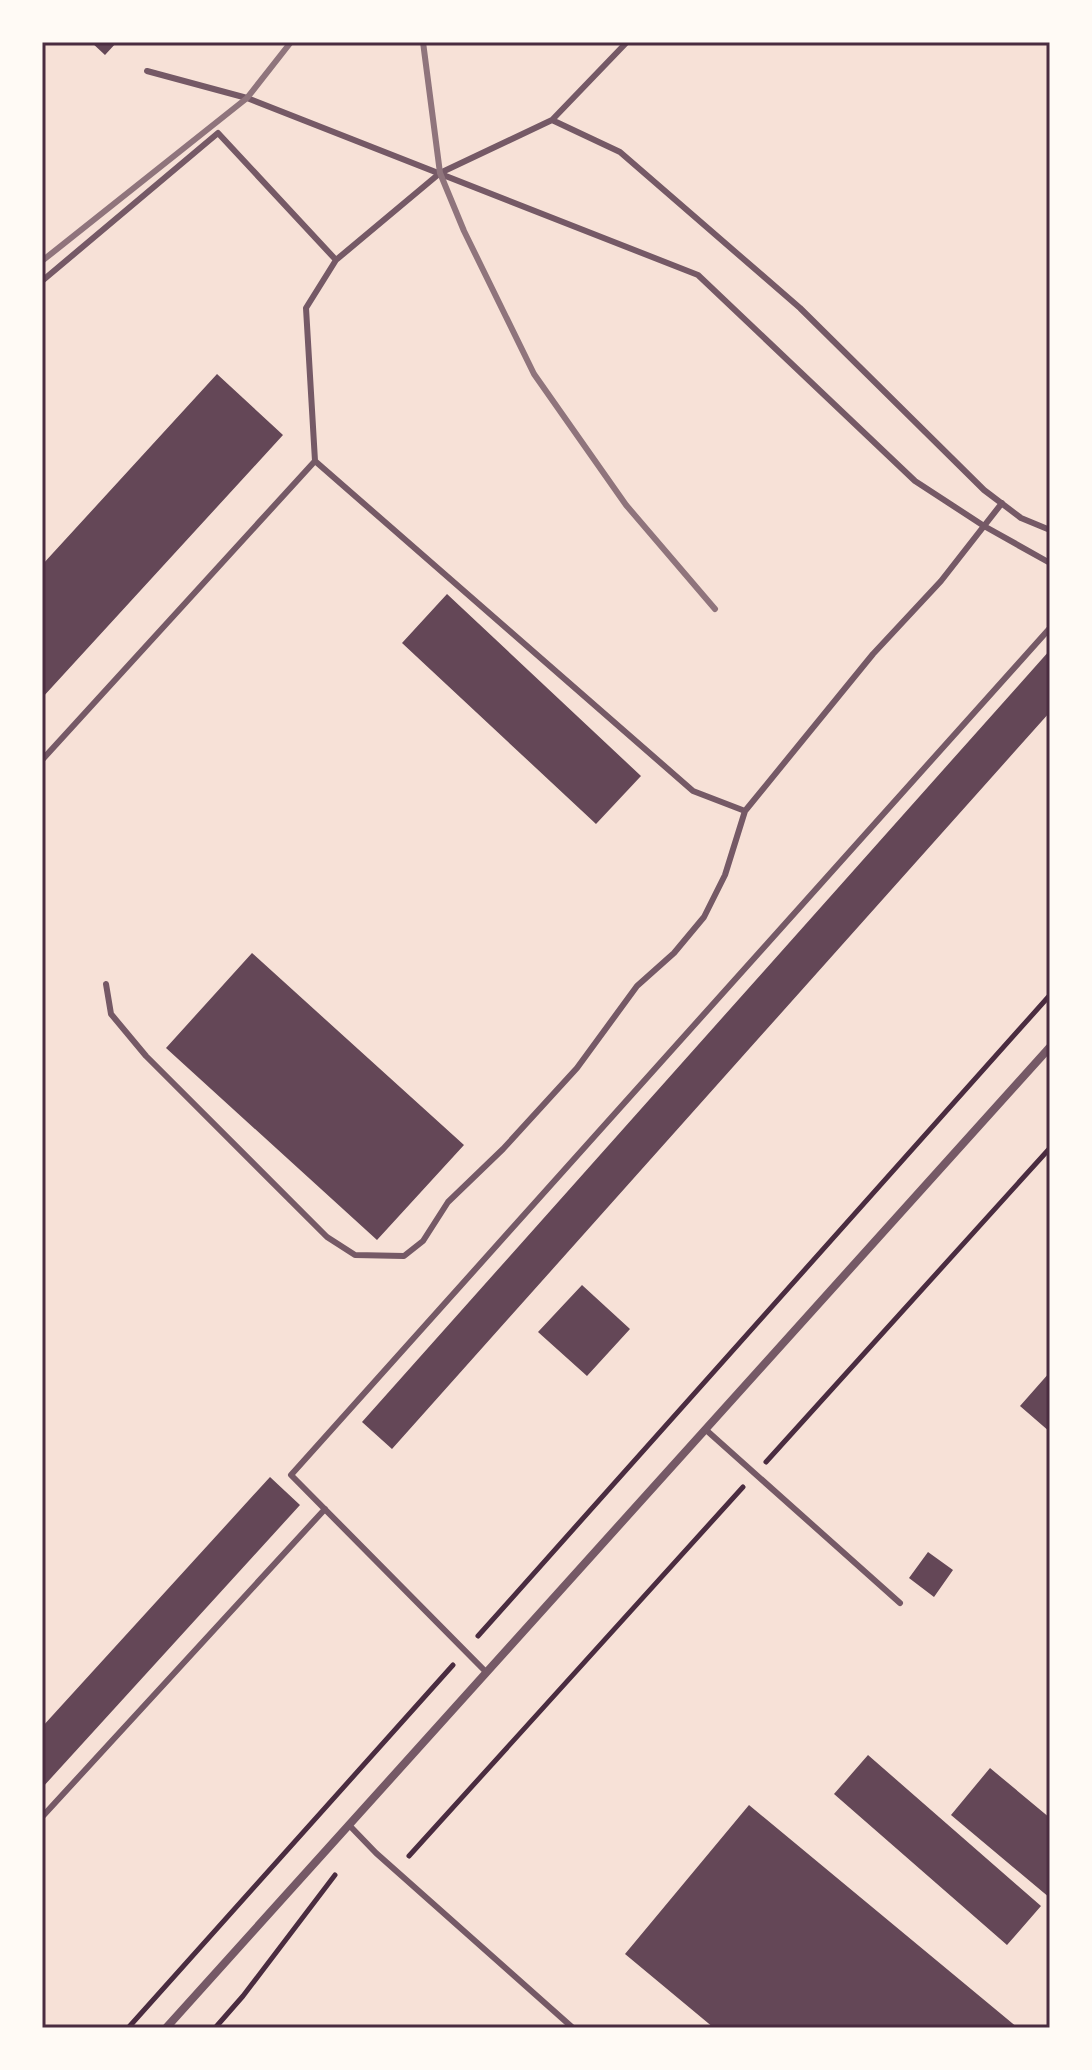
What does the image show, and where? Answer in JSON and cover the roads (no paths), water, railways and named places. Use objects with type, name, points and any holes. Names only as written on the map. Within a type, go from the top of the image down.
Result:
[{"type":"street","points":[[166,2028],[1050,1047]]},
{"type":"lane","points":[[627,42],[552,120],[440,173],[336,260],[306,308],[315,461],[693,791],[745,811]]},
{"type":"lane","points":[[147,71],[247,98],[698,275],[915,481],[984,526],[1050,563]]},
{"type":"lane","points":[[552,120],[620,152],[800,308],[984,490],[1021,518],[1050,530]]},
{"type":"lane","points":[[42,281],[218,133],[336,260]]},
{"type":"lane","points":[[42,760],[315,461]]},
{"type":"lane","points":[[106,984],[111,1014],[146,1056],[327,1237],[355,1255],[404,1256],[423,1241],[448,1202],[503,1149],[577,1068],[637,986],[674,953],[704,917],[725,875],[745,811],[873,654],[941,581],[1002,503]]},
{"type":"lane","points":[[486,1672],[291,1475],[1050,628]]},
{"type":"lane","points":[[705,1429],[900,1603]]},
{"type":"lane","points":[[42,1817],[325,1509]]},
{"type":"lane","points":[[349,1825],[573,2028]]},
{"type":"railway","points":[[42,261],[247,98],[291,42]]},
{"type":"railway","points":[[423,42],[440,173],[464,231],[534,374],[626,505],[715,609]]}]
